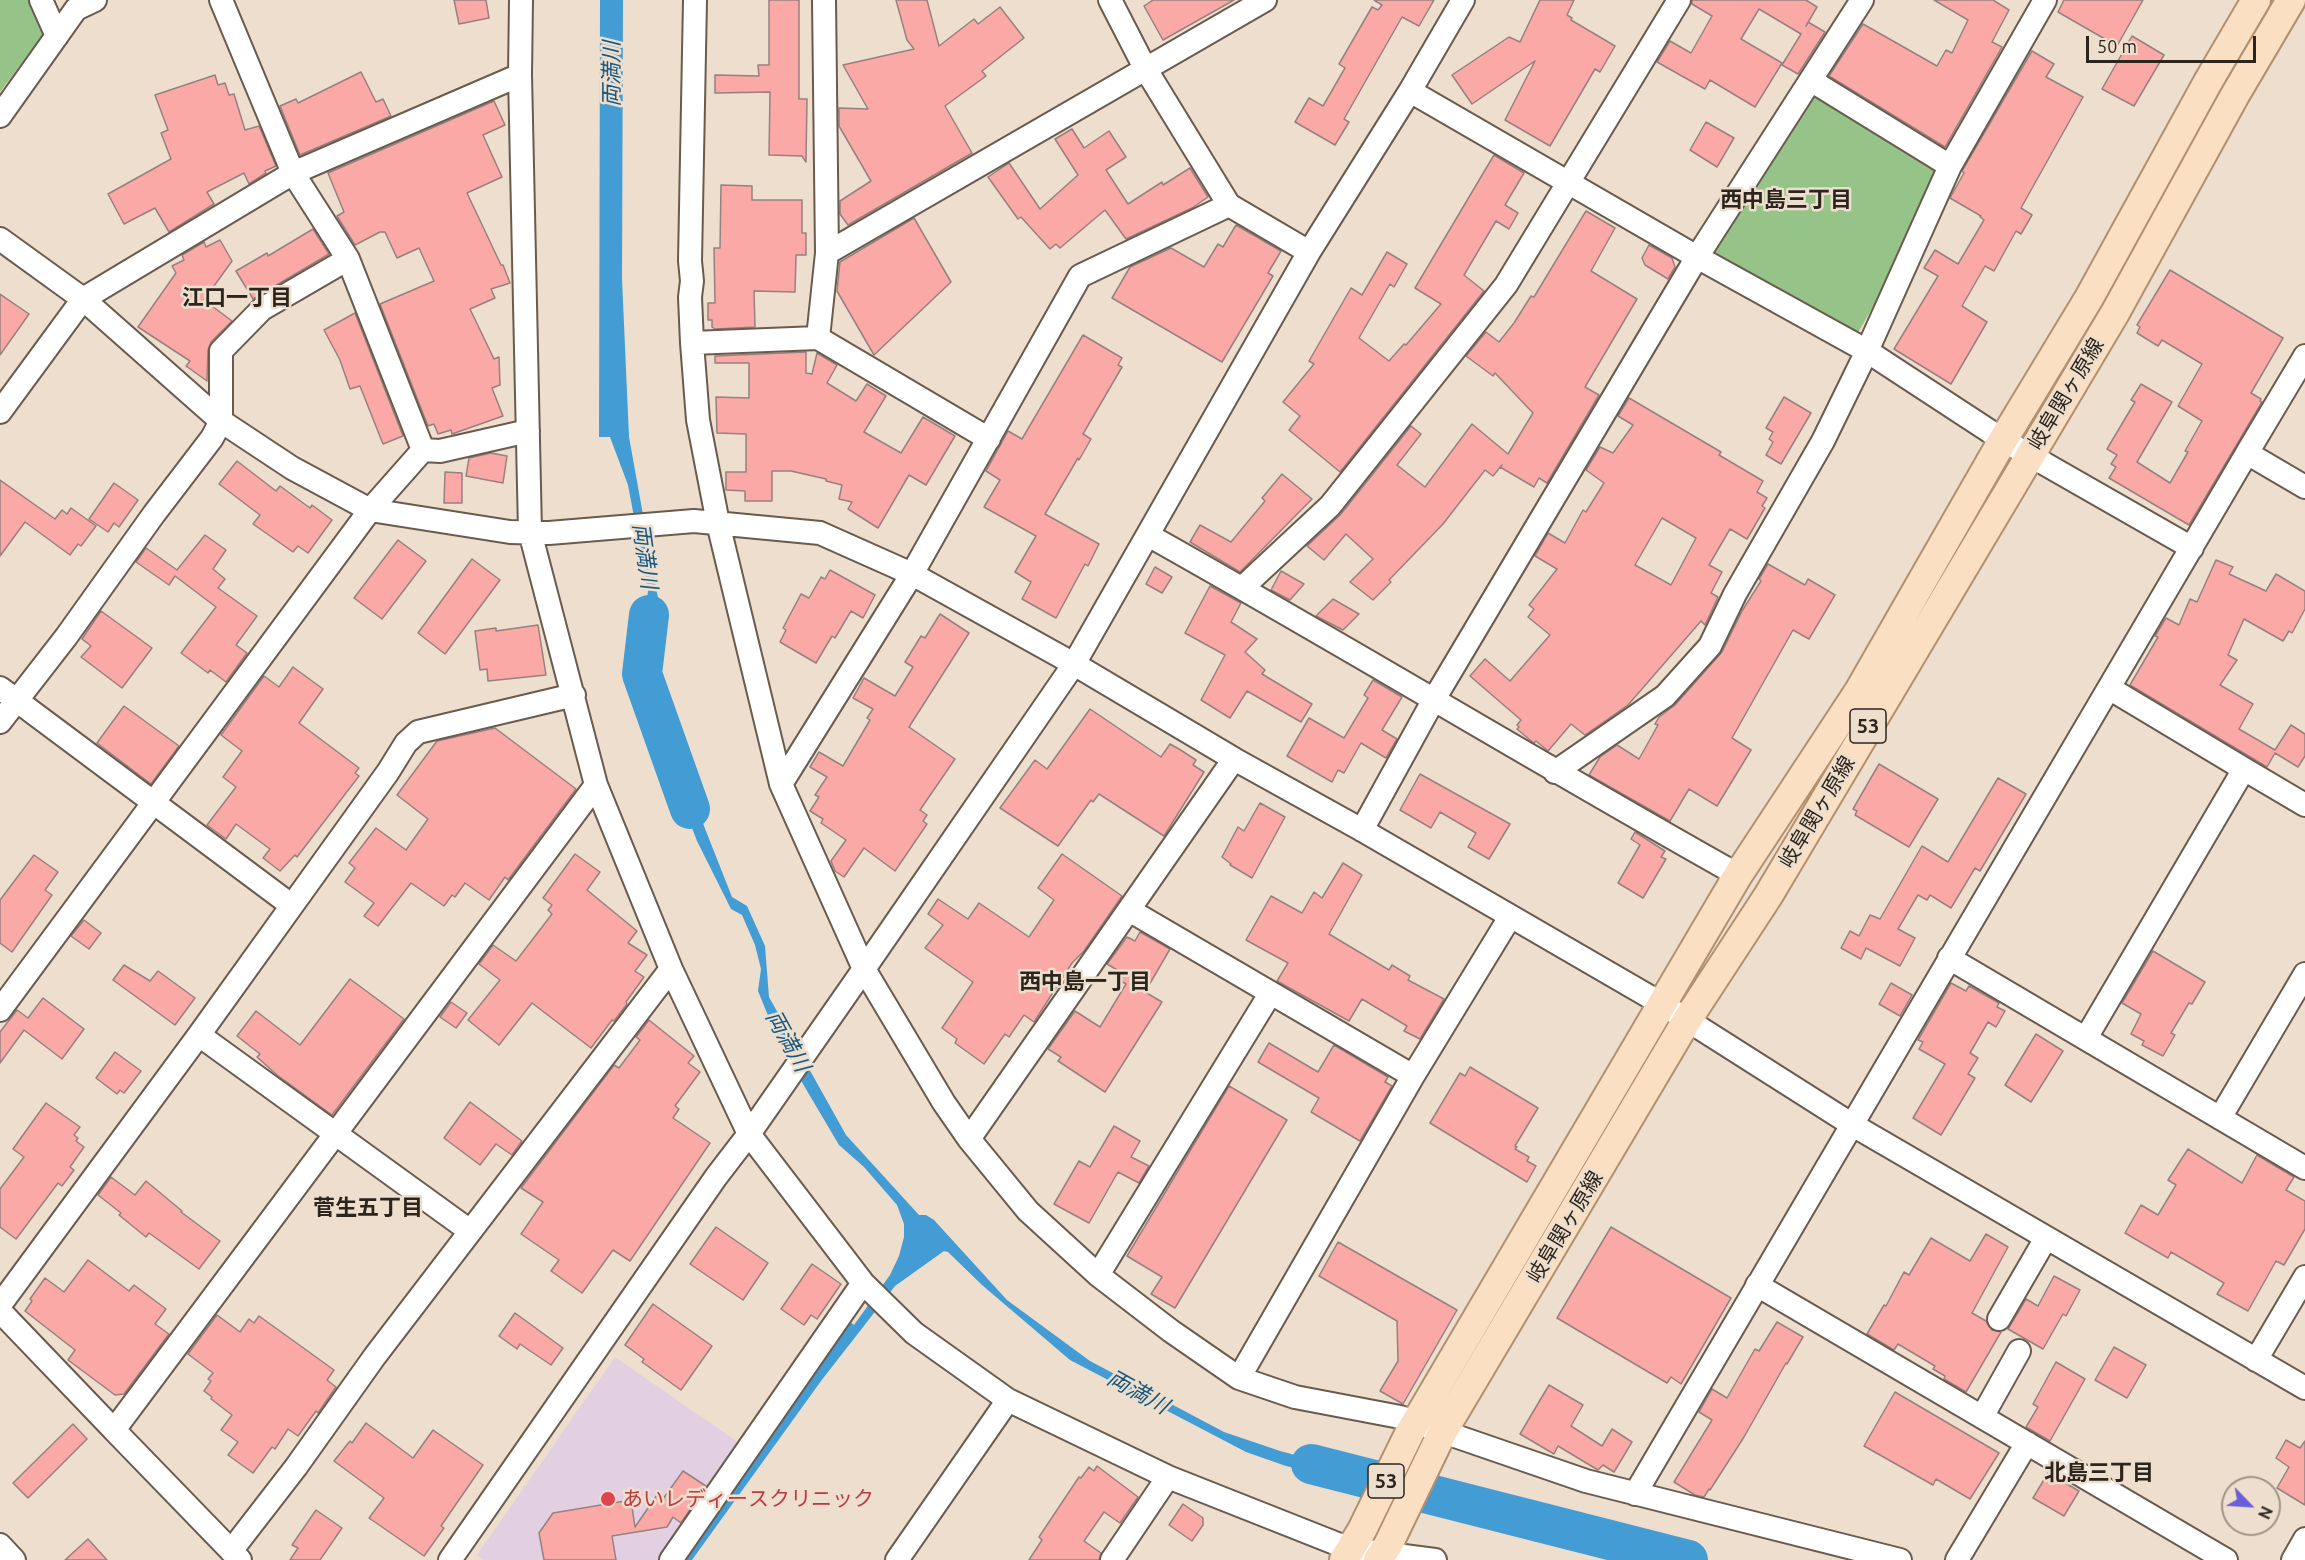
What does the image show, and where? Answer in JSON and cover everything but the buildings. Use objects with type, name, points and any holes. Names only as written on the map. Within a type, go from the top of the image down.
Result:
[{"type":"main road","name":"岐阜関ヶ原線","points":[[1352,1546],[1413,1427],[1738,875],[1859,691],[2003,440],[2089,298],[2208,80],[2256,0]]},
{"type":"main road","name":"岐阜関ヶ原線","points":[[1383,1553],[1439,1439],[1688,1020],[1768,896],[2115,313],[2235,95],[2291,0]]},
{"type":"street","points":[[42,0],[57,36]]},
{"type":"street","points":[[0,116],[76,9],[95,0]]},
{"type":"street","points":[[221,0],[293,173],[348,259],[423,450]]},
{"type":"street","points":[[521,0],[520,75],[528,431],[539,532],[596,785],[671,969],[749,1134],[863,1283],[914,1333],[1008,1400],[1168,1477],[1352,1546],[1435,1560]]},
{"type":"street","points":[[696,0],[690,297],[698,420],[718,523],[781,784],[864,969],[944,1103],[969,1139],[1028,1211],[1098,1275],[1171,1331],[1239,1378],[1295,1397],[1400,1417],[1413,1427],[1439,1439],[1586,1481],[1900,1560]]},
{"type":"street","points":[[818,338],[827,253],[824,0]]},
{"type":"street","points":[[1110,0],[1144,68],[1229,205],[1309,252]]},
{"type":"street","points":[[827,253],[1265,0]]},
{"type":"street","points":[[450,1560],[716,1177],[749,1134],[864,969],[1074,664],[1309,252],[1410,91],[1462,0]]},
{"type":"street","points":[[1242,588],[1330,506],[1506,285],[1679,0]]},
{"type":"street","points":[[1362,830],[1433,701],[1697,257],[1862,0]]},
{"type":"street","points":[[1555,772],[1665,696],[1710,646],[1735,594],[1823,441],[1867,351],[1950,166],[2045,0]]},
{"type":"street","points":[[0,412],[83,299],[293,173],[520,75]]},
{"type":"street","points":[[1812,81],[1950,166]]},
{"type":"street","points":[[1410,91],[1697,257],[1867,351],[2028,456],[2192,548]]},
{"type":"street","points":[[781,784],[912,574],[1080,276],[1229,205]]},
{"type":"street","points":[[0,239],[83,299],[221,421],[292,468],[370,510],[510,532],[694,521],[820,533],[912,574],[1074,664],[1234,759],[1362,830],[1662,1004],[1851,1124],[2305,1388]]},
{"type":"street","points":[[0,722],[8,694],[66,637],[154,514],[212,438],[221,421],[221,351],[262,309],[348,259]]},
{"type":"street","points":[[692,343],[818,338],[989,439]]},
{"type":"street","points":[[1635,1494],[2305,356]]},
{"type":"street","points":[[423,450],[440,451],[528,431]]},
{"type":"street","points":[[0,1010],[370,510],[423,450]]},
{"type":"street","points":[[2247,453],[2305,487]]},
{"type":"street","points":[[1148,535],[1555,772],[1738,875]]},
{"type":"street","points":[[2109,688],[2305,805]]},
{"type":"street","points":[[8,694],[291,905]]},
{"type":"street","points":[[0,1305],[199,1035],[388,772],[406,743],[418,732],[574,695]]},
{"type":"street","points":[[969,1139],[1234,759]]},
{"type":"street","points":[[2086,1038],[2244,769]]},
{"type":"street","points":[[114,1430],[596,785]]},
{"type":"street","points":[[1129,910],[1413,1076]]},
{"type":"street","points":[[1239,1378],[1413,1076],[1510,917]]},
{"type":"street","points":[[1949,958],[2305,1168]]},
{"type":"street","points":[[0,1311],[236,1556],[470,1231],[671,969]]},
{"type":"street","points":[[2220,1118],[2305,974]]},
{"type":"street","points":[[1098,1275],[1270,994]]},
{"type":"street","points":[[199,1035],[334,1135],[470,1231]]},
{"type":"street","points":[[1999,1319],[2046,1238]]},
{"type":"street","points":[[2256,1360],[2305,1276]]},
{"type":"street","points":[[670,1560],[863,1283]]},
{"type":"street","points":[[1757,1285],[2226,1560]]},
{"type":"street","points":[[1982,1417],[2019,1351]]},
{"type":"street","points":[[897,1560],[1008,1400]]},
{"type":"street","points":[[1957,1560],[2027,1443]]},
{"type":"street","points":[[1112,1560],[1168,1477]]},
{"type":"street","points":[[2293,1560],[2305,1539]]},
{"type":"street","points":[[0,1545],[14,1560]]},
{"type":"shaded area","name":"あいレディースクリニック","points":[[615,1357],[739,1443],[658,1560],[484,1560],[477,1555]]},
{"type":"green space","points":[[0,0],[30,0],[45,32],[0,92]]},
{"type":"green space","points":[[1813,89],[1950,174],[1852,343],[1711,253]]},
{"type":"water","points":[[600,0],[623,0],[622,279],[629,437],[658,598],[653,655],[677,730],[687,783],[732,897],[747,906],[765,946],[769,997],[846,1135],[919,1215],[926,1215],[934,1220],[1007,1300],[1090,1361],[1224,1432],[1280,1451],[1356,1471],[1369,1470],[1361,1484],[1286,1466],[1246,1452],[1070,1360],[982,1285],[948,1252],[944,1251],[895,1286],[821,1381],[692,1560],[684,1560],[849,1321],[854,1325],[890,1275],[899,1256],[904,1237],[904,1224],[897,1205],[864,1167],[839,1145],[780,1045],[758,991],[761,969],[755,945],[742,915],[731,909],[697,841],[675,783],[666,730],[639,663],[648,591],[628,485],[610,437],[599,437]]},
{"type":"waterway","name":"両満川","points":[[649,615],[642,674],[690,809]]},
{"type":"waterway","name":"両満川","points":[[1311,1464],[1688,1560]]},
{"type":"place","name":"あいレディースクリニック","points":[[608,1499]]},
{"type":"district","name":"西中島三丁目","points":[[1786,200]]},
{"type":"district","name":"江口一丁目","points":[[237,298]]},
{"type":"district","name":"西中島一丁目","points":[[1085,982]]},
{"type":"district","name":"菅生五丁目","points":[[368,1208]]},
{"type":"district","name":"北島三丁目","points":[[2099,1473]]}]
